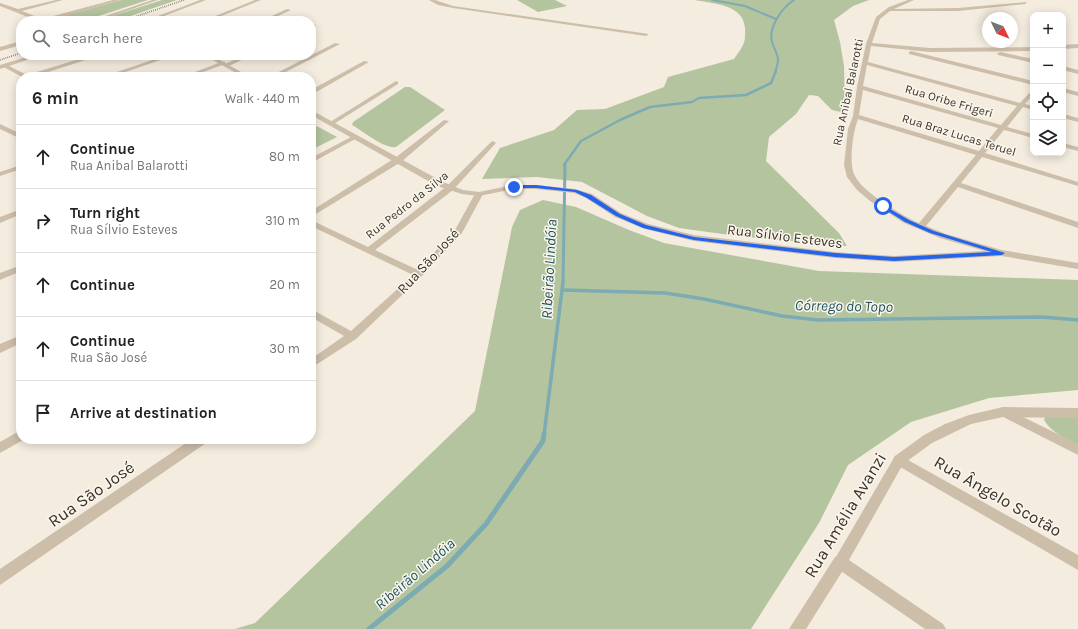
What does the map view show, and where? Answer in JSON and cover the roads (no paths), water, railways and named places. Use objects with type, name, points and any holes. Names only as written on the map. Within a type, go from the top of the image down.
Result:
[{"type":"street","points":[[17,11],[61,0]]},
{"type":"street","points":[[60,16],[118,0]]},
{"type":"street","points":[[108,16],[156,0]]},
{"type":"street","points":[[161,16],[204,0]]},
{"type":"street","points":[[218,16],[259,0]]},
{"type":"street","points":[[431,0],[453,7],[646,34]]},
{"type":"street","points":[[887,10],[912,0]]},
{"type":"street","points":[[887,10],[948,11],[991,8],[1025,3]]},
{"type":"street","points":[[0,4],[30,16]]},
{"type":"street","points":[[274,16],[288,10]]},
{"type":"street","name":"Rua Anibal Balarotti","points":[[887,10],[878,18],[869,44],[860,87],[856,116],[851,129],[848,153],[848,165],[851,177],[872,199],[920,227],[955,240],[1002,253],[1078,266]]},
{"type":"street","points":[[0,49],[16,44]]},
{"type":"street","points":[[316,55],[337,44]]},
{"type":"street","points":[[869,44],[892,48],[1030,82]]},
{"type":"street","points":[[1066,47],[1078,46]]},
{"type":"street","points":[[892,48],[987,50],[1030,49]]},
{"type":"street","points":[[987,50],[1030,60]]},
{"type":"street","points":[[3,66],[23,60]]},
{"type":"street","points":[[43,72],[82,60]]},
{"type":"street","points":[[120,72],[157,60]]},
{"type":"street","points":[[217,60],[239,72]]},
{"type":"street","points":[[200,72],[236,60]]},
{"type":"street","points":[[282,72],[305,60]]},
{"type":"street","points":[[316,90],[366,62]]},
{"type":"street","points":[[865,63],[1030,107]]},
{"type":"street","points":[[3,66],[16,72]]},
{"type":"street","points":[[1066,69],[1078,72]]},
{"type":"street","points":[[1066,74],[1078,72]]},
{"type":"street","points":[[330,124],[396,83]]},
{"type":"street","name":"Rua Oribe Frigeri","points":[[860,87],[1030,135]]},
{"type":"street","points":[[1066,91],[1078,94]]},
{"type":"street","points":[[920,227],[1030,94]]},
{"type":"street","points":[[316,115],[450,188],[462,192],[479,194]]},
{"type":"street","name":"Rua Braz Lucas Teruel","points":[[856,116],[982,153],[1078,184]]},
{"type":"street","points":[[1066,117],[1078,120]]},
{"type":"street","points":[[316,212],[398,160],[446,121]]},
{"type":"street","points":[[0,126],[16,134]]},
{"type":"street","points":[[0,135],[11,131]]},
{"type":"street","points":[[316,158],[355,137]]},
{"type":"street","name":"Rua Pedro da Silva","points":[[368,250],[450,188],[494,143]]},
{"type":"street","points":[[1066,146],[1078,149]]},
{"type":"street","points":[[0,174],[16,169]]},
{"type":"street","points":[[957,184],[1078,225]]},
{"type":"street","name":"Rua Sílvio Esteves","points":[[479,194],[514,187],[551,188],[576,191],[589,196],[618,215],[645,226],[694,238],[835,255],[894,259],[1002,253]]},
{"type":"street","name":"Rua São José","points":[[316,361],[352,336],[419,274],[458,230],[479,194]]},
{"type":"street","points":[[0,220],[16,213]]},
{"type":"street","points":[[316,225],[419,274]]},
{"type":"street","points":[[0,278],[16,270]]},
{"type":"street","points":[[316,315],[352,336]]},
{"type":"street","points":[[0,349],[16,341]]},
{"type":"street","points":[[1003,412],[1078,450]]},
{"type":"street","name":"Rua Amélia Avanzi","points":[[797,629],[840,562],[899,460],[928,439],[969,420],[1003,412],[1078,413]]},
{"type":"street","points":[[0,448],[16,438]]},
{"type":"street","name":"Rua São José","points":[[0,578],[195,444]]},
{"type":"street","name":"Rua Ângelo Scotão","points":[[899,460],[1078,563]]},
{"type":"street","points":[[840,562],[938,629]]},
{"type":"waterway","points":[[712,0],[745,6],[776,19]]},
{"type":"waterway","name":"Ribeirão Lindóia","points":[[775,72],[778,59],[772,42],[772,30],[777,18],[789,3],[794,0]]},
{"type":"waterway","name":"Ribeirão Lindóia","points":[[564,165],[581,141],[620,120],[650,107],[692,102],[699,98],[746,95],[771,83],[776,71]]},
{"type":"waterway","name":"Ribeirão Lindóia","points":[[563,283],[565,164]]},
{"type":"waterway","name":"Ribeirão Lindóia","points":[[544,435],[563,282]]},
{"type":"waterway","name":"Córrego do Topo","points":[[563,290],[665,293],[704,299],[782,316],[818,320],[1042,317],[1078,320]]},
{"type":"waterway","name":"Ribeirão Lindóia","points":[[369,629],[447,566],[486,524],[543,441],[544,434]]},
{"type":"railway","points":[[138,16],[184,0]]},
{"type":"railway","points":[[0,60],[16,55]]}]
